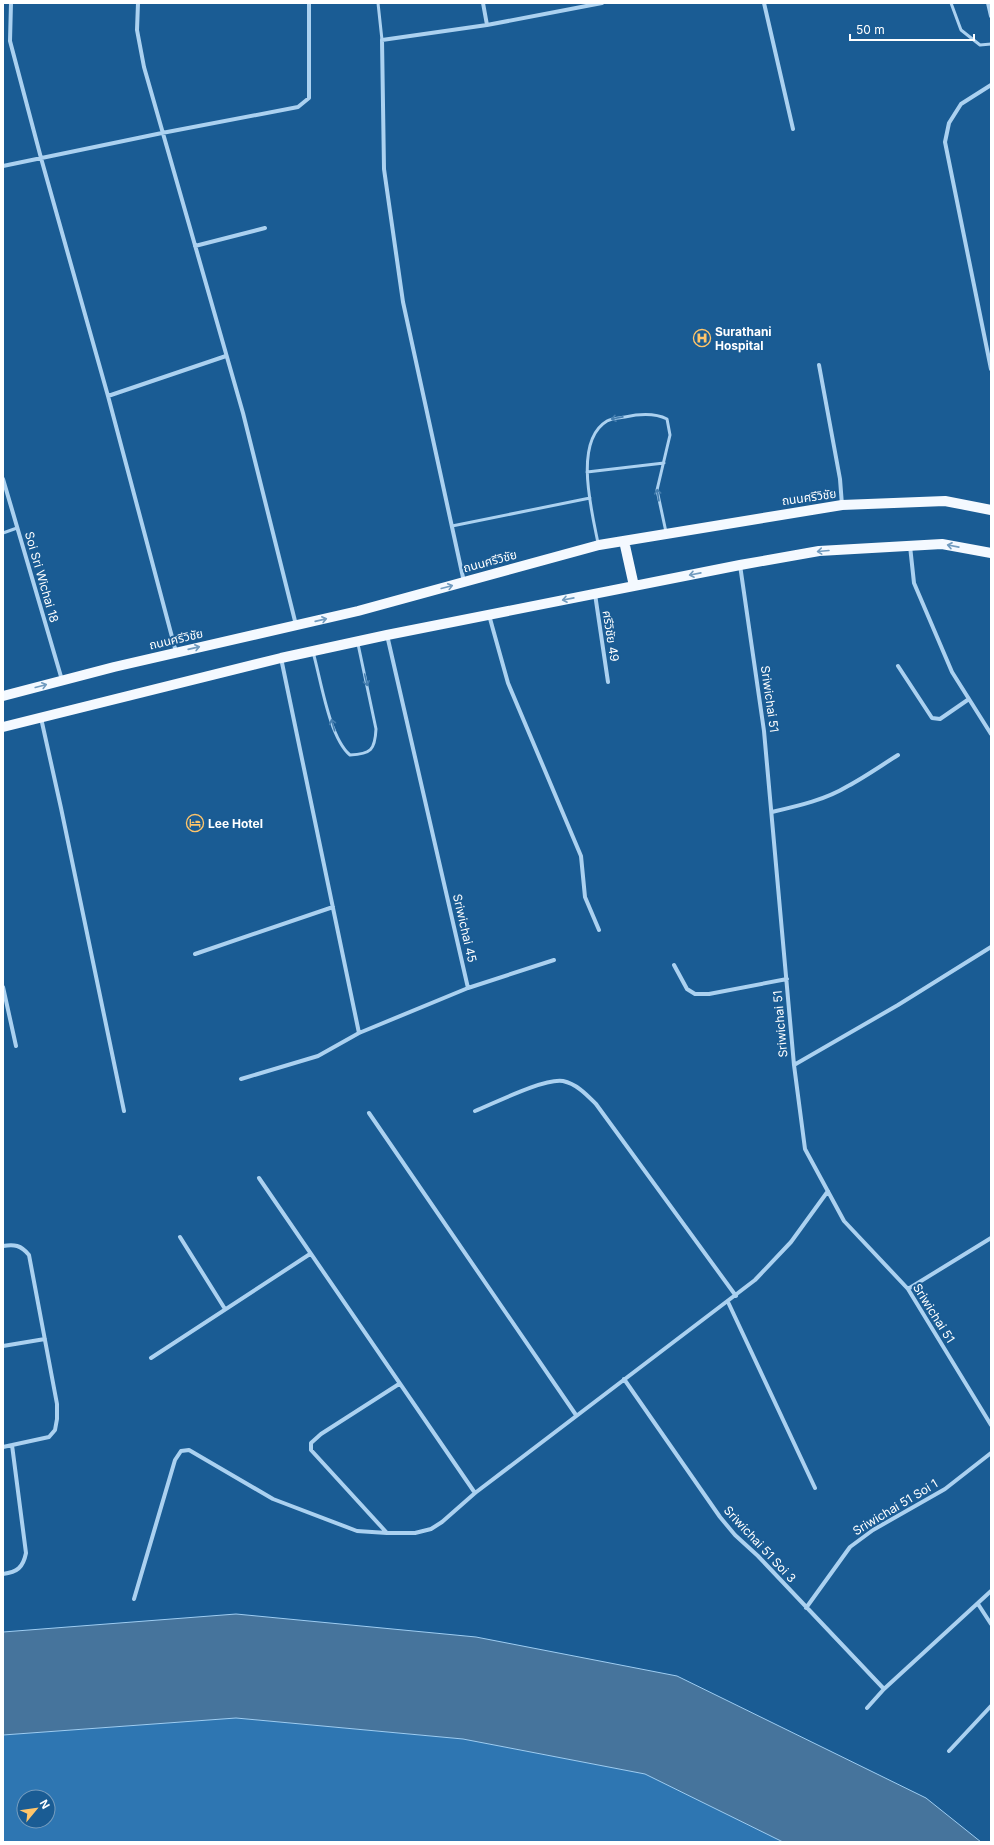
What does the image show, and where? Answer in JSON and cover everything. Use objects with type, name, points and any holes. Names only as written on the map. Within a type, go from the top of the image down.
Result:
[{"type":"main road","name":"ถนนศรีวิชัย","points":[[3,696],[176,652],[358,611],[599,545],[842,505],[945,501],[991,510]]},
{"type":"main road","points":[[624,541],[634,586]]},
{"type":"main road","points":[[3,727],[280,658],[387,635],[740,565],[819,551],[942,544],[991,553]]},
{"type":"street","points":[[11,3],[10,41],[41,158],[108,396],[176,652]]},
{"type":"street","points":[[138,3],[137,30],[144,67],[243,413],[296,625]]},
{"type":"street","points":[[3,166],[298,106],[309,98],[309,3]]},
{"type":"street","points":[[483,3],[488,25]]},
{"type":"street","points":[[464,582],[403,302],[384,168],[382,40],[488,25],[602,3]]},
{"type":"street","points":[[764,3],[793,129]]},
{"type":"street","points":[[988,3],[991,16]]},
{"type":"street","points":[[991,85],[961,104],[949,123],[945,142],[991,369]]},
{"type":"street","points":[[195,246],[265,228]]},
{"type":"street","points":[[108,396],[226,356]]},
{"type":"street","points":[[819,365],[840,479],[842,505]]},
{"type":"street","name":"Soi Sri Wichai 18","points":[[3,479],[62,681]]},
{"type":"street","points":[[910,546],[914,583],[952,672],[991,734]]},
{"type":"street","name":"Sriwichai 51","points":[[740,565],[764,731],[794,1065],[805,1149],[844,1221],[908,1289],[991,1425]]},
{"type":"street","name":"ศรีวิชัย 49","points":[[595,594],[608,682]]},
{"type":"street","points":[[489,615],[508,683],[582,856],[586,897],[599,930]]},
{"type":"street","name":"Sriwichai 45","points":[[387,635],[468,988]]},
{"type":"street","points":[[280,658],[359,1033]]},
{"type":"street","points":[[898,666],[932,718],[940,719],[969,698]]},
{"type":"street","points":[[41,717],[62,808],[124,1111]]},
{"type":"street","points":[[772,812],[802,805],[848,787],[898,755]]},
{"type":"street","points":[[196,954],[333,907]]},
{"type":"street","points":[[794,1065],[898,1005],[991,947]]},
{"type":"street","points":[[241,1079],[318,1056],[359,1033],[468,988],[554,960]]},
{"type":"street","points":[[674,965],[687,989],[695,994],[709,994],[787,979]]},
{"type":"street","points":[[3,987],[16,1046]]},
{"type":"street","points":[[475,1111],[547,1082],[563,1081],[578,1088],[596,1104],[736,1296]]},
{"type":"street","points":[[369,1113],[576,1416]]},
{"type":"street","points":[[259,1178],[474,1494]]},
{"type":"street","points":[[134,1599],[175,1460],[177,1455],[185,1450],[190,1450],[273,1499],[293,1508],[357,1531],[415,1533],[431,1529],[442,1522],[474,1494],[624,1379],[736,1296],[773,1263],[804,1226],[828,1191]]},
{"type":"street","points":[[180,1237],[225,1310]]},
{"type":"street","points":[[908,1289],[991,1238]]},
{"type":"street","points":[[3,1246],[12,1244],[19,1246],[29,1255],[57,1404],[55,1430],[49,1437],[42,1440],[3,1447]]},
{"type":"street","points":[[152,1358],[310,1254]]},
{"type":"street","points":[[728,1302],[814,1488]]},
{"type":"street","points":[[3,1346],[45,1339]]},
{"type":"street","name":"Sriwichai 51 Soi 3","points":[[624,1379],[720,1517],[735,1535],[758,1556],[884,1689]]},
{"type":"street","points":[[387,1533],[311,1450],[311,1443],[321,1434],[399,1384]]},
{"type":"street","points":[[3,1574],[19,1570],[25,1562],[26,1553],[12,1445]]},
{"type":"street","name":"Sriwichai 51 Soi 1","points":[[806,1608],[850,1547],[873,1530],[945,1490],[991,1453]]},
{"type":"street","points":[[867,1708],[884,1689],[991,1591]]},
{"type":"street","points":[[978,1604],[991,1624]]},
{"type":"street","points":[[949,1751],[991,1706]]},
{"type":"lane","points":[[378,3],[382,40]]},
{"type":"lane","points":[[951,3],[961,30],[980,45],[991,44]]},
{"type":"lane","points":[[599,545],[590,498],[587,472],[591,444],[598,429],[608,420],[628,416],[658,414],[667,419],[670,436],[664,463],[658,479],[657,490],[667,533]]},
{"type":"lane","points":[[587,472],[664,463]]},
{"type":"lane","points":[[452,526],[590,498]]},
{"type":"lane","points":[[3,533],[17,528]]},
{"type":"lane","points":[[313,652],[334,730],[342,748],[350,755],[361,755],[371,750],[376,743],[376,729],[357,642]]},
{"type":"shaded area","points":[[236,1614],[476,1637],[677,1676],[926,1798],[981,1842],[783,1842],[645,1774],[463,1739],[236,1718],[3,1735],[3,1632]]},
{"type":"shaded area","points":[[236,1718],[463,1739],[645,1774],[783,1842],[3,1842],[3,1735]]},
{"type":"place","name":"Surathani Hospital","points":[[702,338]]},
{"type":"place","name":"Lee Hotel","points":[[195,823]]}]
